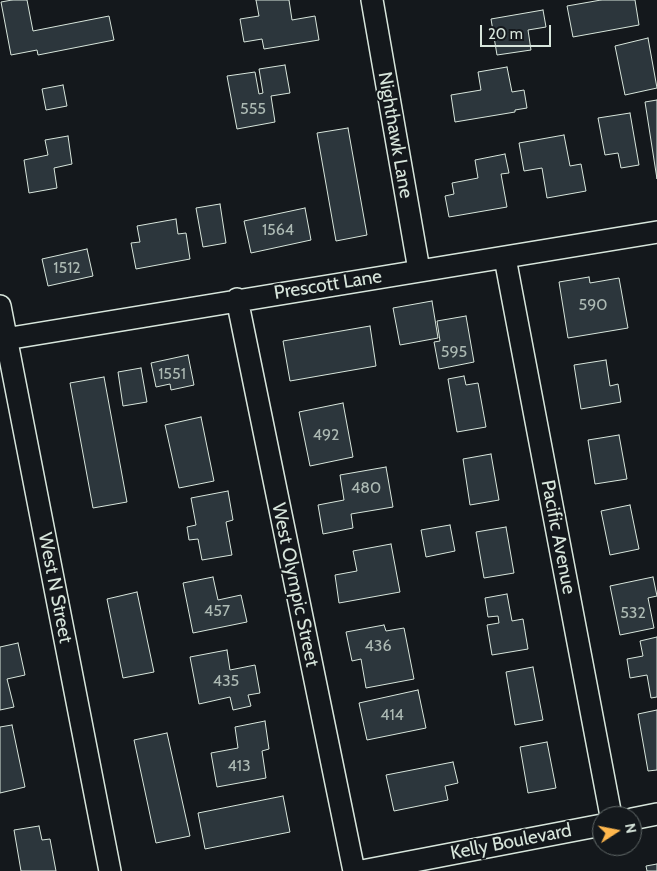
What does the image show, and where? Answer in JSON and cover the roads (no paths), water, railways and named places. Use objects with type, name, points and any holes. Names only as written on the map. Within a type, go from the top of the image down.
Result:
[{"type":"street","name":"Nighthawk Lane","points":[[372,0],[419,270]]},
{"type":"street","name":"Prescott Lane","points":[[3,339],[236,299],[505,258],[657,232]]},
{"type":"street","name":"Pacific Avenue","points":[[505,258],[609,806]]},
{"type":"street","name":"West Olympic Street","points":[[236,299],[354,871]]},
{"type":"street","name":"West N Street","points":[[0,306],[3,339],[110,871]]},
{"type":"street","points":[[642,817],[657,814]]},
{"type":"street","name":"Kelly Boulevard","points":[[362,871],[592,827]]}]
